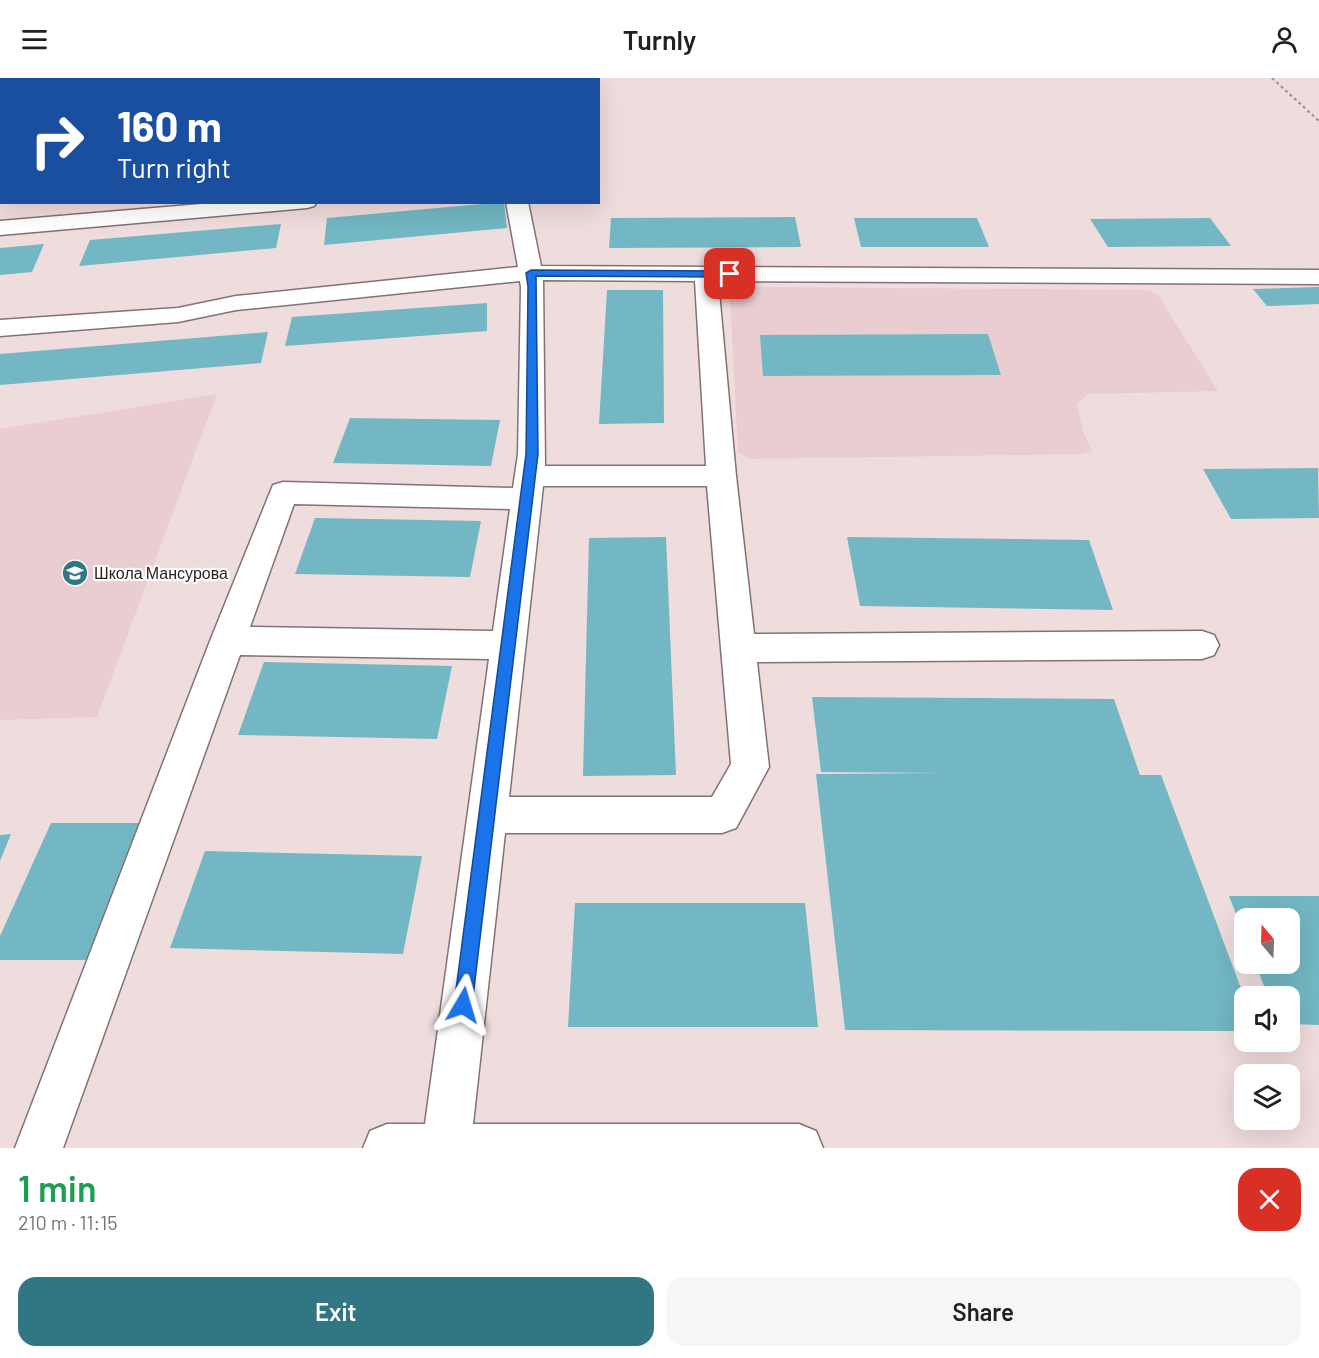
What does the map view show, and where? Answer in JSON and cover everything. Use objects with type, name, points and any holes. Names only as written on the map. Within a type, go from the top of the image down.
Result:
[{"type":"street","points":[[0,228],[283,204]]},
{"type":"street","points":[[446,1146],[532,454],[533,287],[518,204]]},
{"type":"street","points":[[0,328],[178,315],[236,303],[531,273],[1319,277]]},
{"type":"street","points":[[486,815],[722,814],[750,767],[721,476],[706,274]]},
{"type":"street","points":[[39,1148],[282,493],[527,487],[721,476]]},
{"type":"street","points":[[227,641],[508,645]]},
{"type":"street","points":[[738,648],[1202,645]]},
{"type":"street","points":[[387,1148],[446,1146],[799,1148]]},
{"type":"path","points":[[1272,78],[1319,122]]},
{"type":"shaded area","points":[[749,287],[1149,290],[1158,295],[1218,391],[1089,394],[1077,404],[1083,431],[1092,451],[1080,454],[749,459],[738,452],[730,298]]},
{"type":"shaded area","name":"Школа Мансурова","points":[[217,394],[97,717],[0,720],[0,429]]},
{"type":"building","points":[[504,204],[507,228],[324,245],[327,218]]},
{"type":"building","points":[[795,217],[801,247],[609,248],[611,218]]},
{"type":"building","points":[[854,218],[977,218],[989,247],[861,247]]},
{"type":"building","points":[[1210,218],[1231,246],[1108,247],[1090,219]]},
{"type":"building","points":[[281,224],[276,248],[79,266],[90,240]]},
{"type":"building","points":[[44,244],[32,272],[0,275],[0,248]]},
{"type":"building","points":[[1319,287],[1319,304],[1267,306],[1253,289]]},
{"type":"building","points":[[607,290],[663,290],[664,423],[599,424]]},
{"type":"building","points":[[487,303],[487,331],[285,346],[292,317]]},
{"type":"building","points":[[268,332],[261,363],[0,385],[0,354]]},
{"type":"building","points":[[988,334],[1001,375],[763,376],[760,335]]},
{"type":"building","points":[[350,418],[500,420],[491,466],[333,463]]},
{"type":"building","points":[[1318,468],[1319,518],[1231,519],[1203,469]]},
{"type":"building","points":[[315,518],[481,521],[470,577],[295,574]]},
{"type":"building","points":[[666,537],[676,775],[583,776],[589,538]]},
{"type":"building","points":[[847,537],[1089,540],[1113,610],[860,606]]},
{"type":"building","points":[[264,662],[452,666],[437,739],[238,735]]},
{"type":"building","points":[[812,697],[1114,699],[1140,775],[1161,775],[1240,986],[1234,986],[1234,1031],[845,1030],[816,774],[943,773],[821,772]]},
{"type":"building","points":[[51,823],[140,823],[87,960],[0,960],[0,936]]},
{"type":"building","points":[[11,834],[0,861],[0,835]]},
{"type":"building","points":[[205,851],[422,856],[403,954],[170,948]]},
{"type":"building","points":[[1229,896],[1319,896],[1319,1025],[1300,1024],[1300,986],[1264,986],[1259,974],[1300,974],[1300,908],[1234,909]]},
{"type":"building","points":[[575,903],[805,903],[818,1027],[568,1027]]},
{"type":"place","name":"Школа Мансурова","points":[[75,573]]},
{"type":"route","points":[[463,1005],[532,454],[533,287],[531,273],[730,274]]}]
